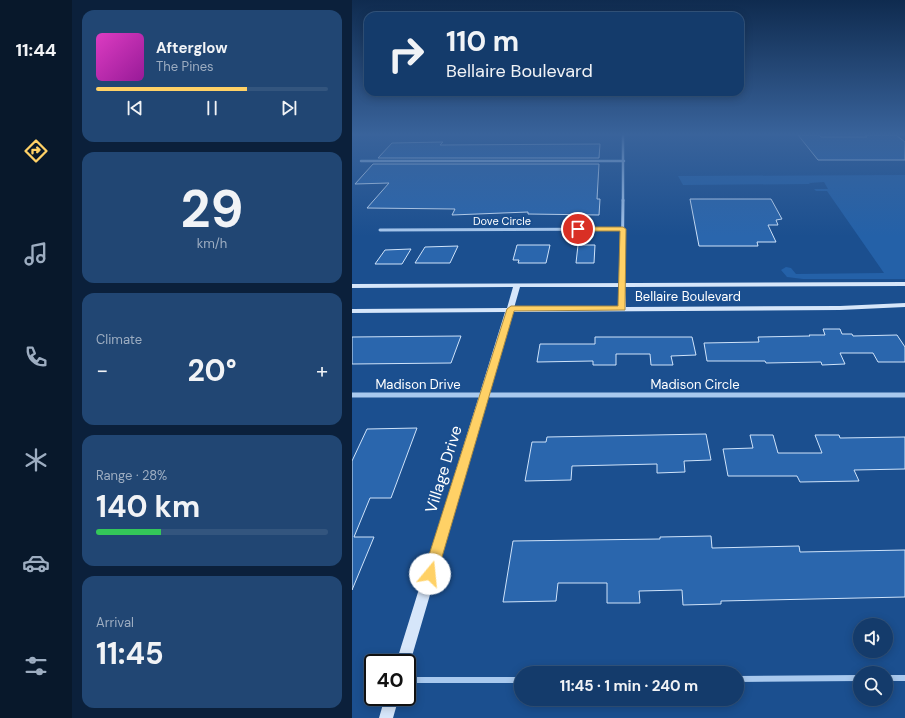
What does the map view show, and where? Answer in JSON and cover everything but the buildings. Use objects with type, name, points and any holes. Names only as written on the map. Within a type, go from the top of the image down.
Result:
[{"type":"main road","name":"Bellaire Boulevard","points":[[352,286],[905,284]]},
{"type":"main road","points":[[622,285],[622,309]]},
{"type":"main road","name":"Village Drive","points":[[406,654],[517,286]]},
{"type":"main road","name":"Bellaire Boulevard","points":[[352,311],[840,308],[905,305]]},
{"type":"main road","points":[[386,718],[389,706]]},
{"type":"street","points":[[622,285],[624,169]]},
{"type":"street","name":"Dove Circle","points":[[380,230],[623,229]]},
{"type":"street","name":"Madison Drive","points":[[352,395],[484,396]]},
{"type":"street","name":"Madison Circle","points":[[484,396],[905,395]]},
{"type":"street","points":[[744,679],[853,678]]},
{"type":"street","points":[[893,678],[905,678]]},
{"type":"street","points":[[416,680],[514,680]]},
{"type":"shaded area","points":[[905,175],[905,279],[803,279],[787,277],[781,270],[786,267],[791,268],[796,274],[884,273],[827,191],[816,191],[814,189],[828,189],[824,182],[809,183],[810,184],[683,185],[678,176]]},
{"type":"route","points":[[430,574],[511,309],[622,309],[623,229],[578,229]]}]
